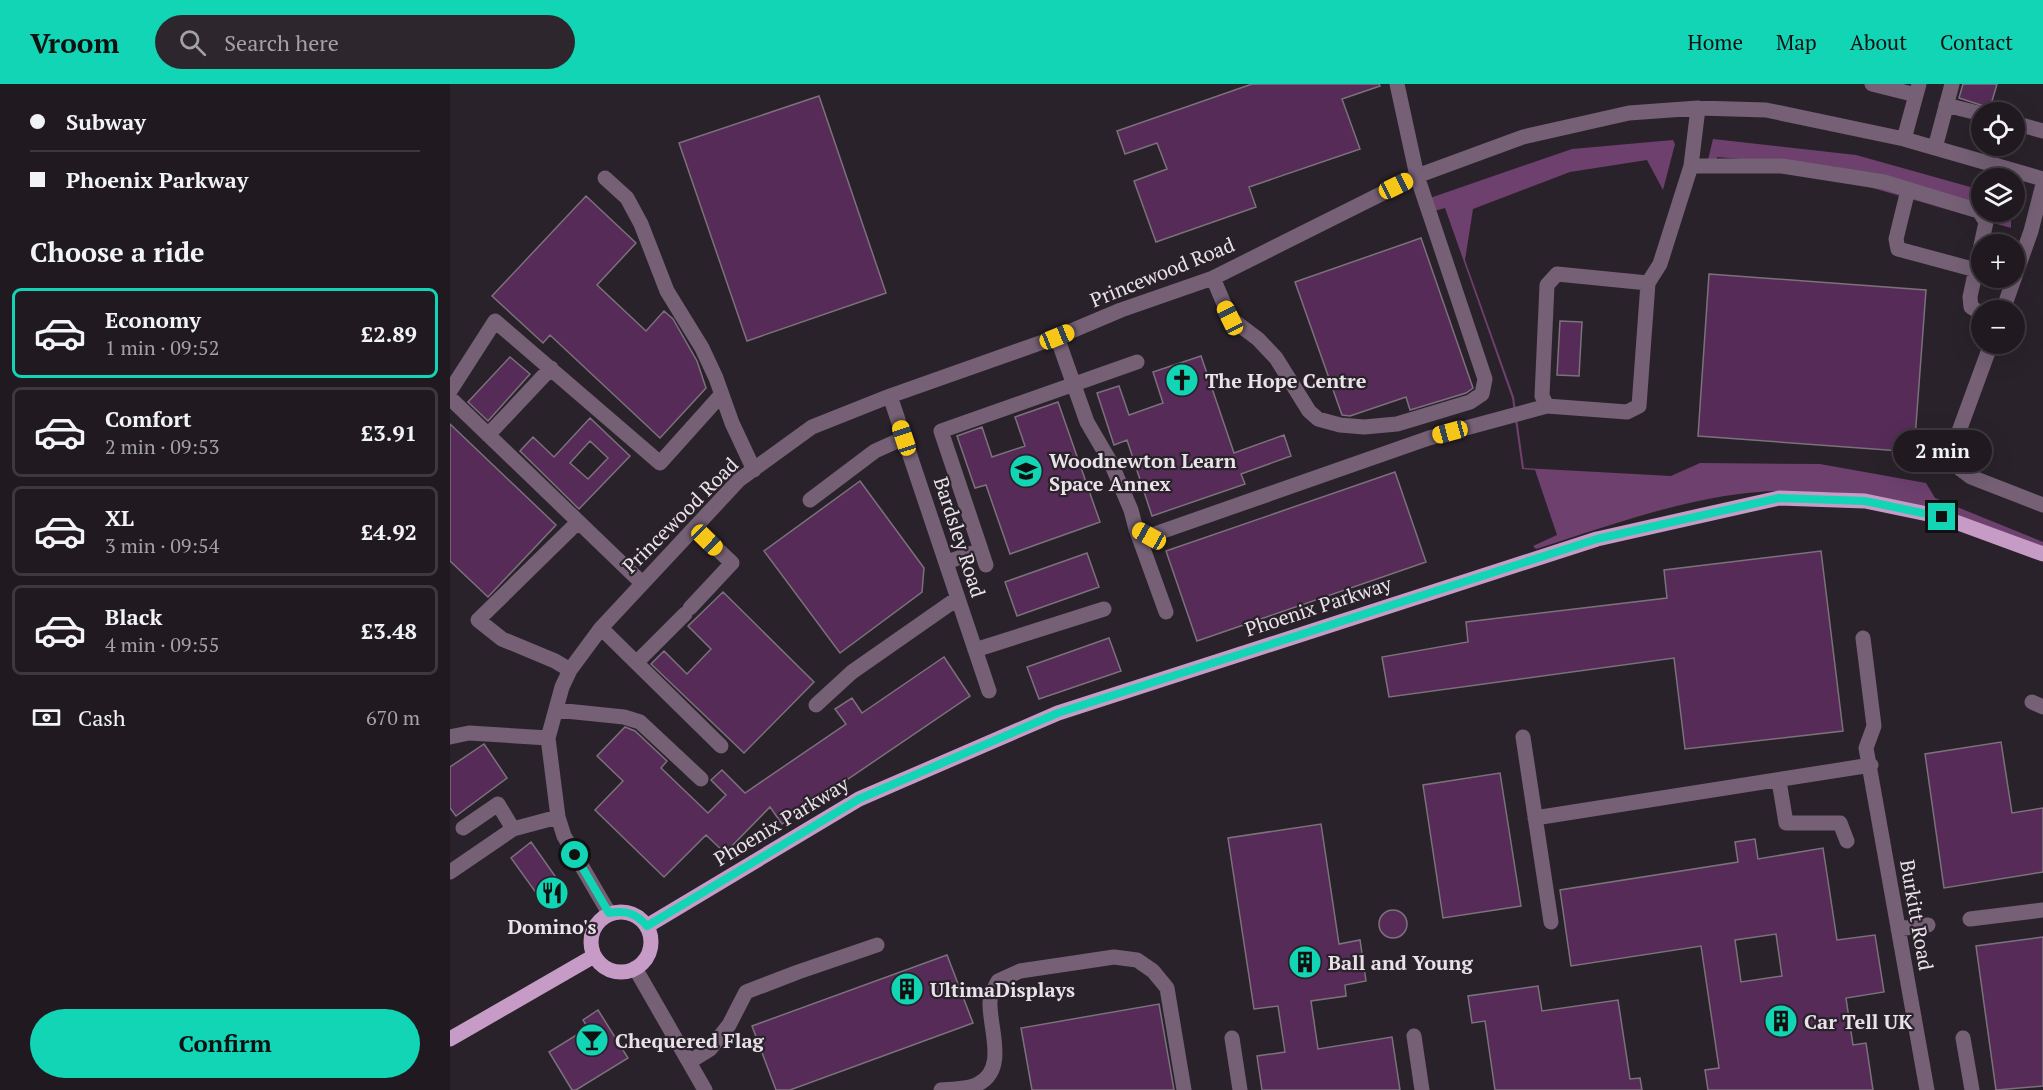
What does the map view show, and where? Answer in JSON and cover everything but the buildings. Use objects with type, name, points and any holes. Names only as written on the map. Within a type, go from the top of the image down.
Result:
[{"type":"main road","name":"Phoenix Parkway","points":[[647,926],[859,799],[1058,713],[1597,539],[1779,498],[1865,501],[1942,517],[2043,554]]},
{"type":"main road","points":[[609,913],[634,914],[647,926],[651,935],[649,954],[635,968],[617,972],[608,969],[594,956],[591,946],[594,927],[609,913]]},
{"type":"main road","points":[[450,1039],[594,956]]},
{"type":"street","points":[[1213,278],[1230,318],[1258,339],[1276,358],[1309,411],[1318,419],[1340,425],[1364,427],[1397,424],[1477,399],[1482,394],[1485,379],[1417,176],[1396,84]]},
{"type":"street","points":[[1872,84],[1918,90],[1904,139]]},
{"type":"street","points":[[1935,148],[1952,84]]},
{"type":"street","points":[[1946,105],[1971,111]]},
{"type":"street","points":[[1136,529],[1149,536],[1429,438],[1547,406],[1627,412],[1639,406],[1648,283],[1660,264],[1691,166],[1698,108]]},
{"type":"street","name":"Princewood Road","points":[[609,913],[564,836],[558,817],[548,738],[570,670],[601,628],[739,480],[812,428],[891,396],[1057,337],[1120,310],[1213,278],[1417,176],[1523,137],[1629,113],[1698,108],[1766,110],[1904,139],[2043,179]]},
{"type":"street","points":[[2025,126],[2043,131]]},
{"type":"street","points":[[1691,166],[1782,166],[1884,182],[1979,211],[1986,222],[1984,234]]},
{"type":"street","points":[[605,178],[627,198],[632,207],[667,291],[702,348],[732,423],[754,470]]},
{"type":"street","points":[[2007,300],[2037,233],[2043,184]]},
{"type":"street","points":[[1908,190],[1896,239],[1898,249],[1971,269]]},
{"type":"street","points":[[1547,406],[1542,396],[1547,285],[1557,274],[1648,283]]},
{"type":"street","points":[[1971,307],[1972,288]]},
{"type":"street","points":[[450,391],[495,321],[660,463],[721,395]]},
{"type":"street","points":[[1057,337],[1087,422],[1111,463],[1131,510],[1166,612]]},
{"type":"street","points":[[1987,354],[1950,453],[1959,468],[1971,477],[2043,505]]},
{"type":"street","points":[[946,562],[984,557],[941,430],[1137,362]]},
{"type":"street","points":[[488,435],[551,369]]},
{"type":"street","name":"Bardsley Road","points":[[891,396],[989,691]]},
{"type":"street","points":[[450,398],[642,583]]},
{"type":"street","points":[[810,500],[875,451],[904,438]]},
{"type":"street","points":[[570,670],[555,661],[502,639],[478,620],[578,522]]},
{"type":"street","points":[[637,662],[732,563],[695,528]]},
{"type":"street","points":[[816,705],[852,672],[958,598]]},
{"type":"street","points":[[975,650],[1104,609]]},
{"type":"street","points":[[601,628],[721,746]]},
{"type":"street","name":"Burkitt Road","points":[[1863,638],[1874,726],[1866,748],[1871,765],[1926,1090]]},
{"type":"street","points":[[556,710],[624,717],[640,722],[701,779]]},
{"type":"street","points":[[450,737],[469,733],[548,738]]},
{"type":"street","points":[[1523,737],[1551,922]]},
{"type":"street","points":[[1535,818],[1871,765]]},
{"type":"street","points":[[1779,781],[1786,823],[1840,823],[1847,841]]},
{"type":"street","points":[[463,828],[498,804],[513,829]]},
{"type":"street","points":[[450,872],[513,829],[558,817]]},
{"type":"street","points":[[1970,919],[2043,910]]},
{"type":"street","points":[[1898,929],[1928,925]]},
{"type":"street","points":[[689,1062],[710,1049],[729,1026],[746,992],[877,945]]},
{"type":"street","points":[[941,1090],[977,1085],[991,1073],[995,1061],[995,1048],[990,1000],[998,981],[1020,971],[1114,957],[1137,960],[1154,971],[1167,988],[1184,1090]]},
{"type":"street","points":[[635,968],[689,1062],[699,1088]]},
{"type":"street","points":[[1414,1036],[1422,1090]]},
{"type":"street","points":[[1232,1038],[1240,1090]]},
{"type":"street","points":[[1963,1038],[1972,1090]]},
{"type":"shaded area","points":[[1713,139],[1856,155],[1971,187],[1971,216],[1838,178],[1838,167],[1717,157],[1716,167],[1707,164]]},
{"type":"shaded area","points":[[1673,140],[1675,144],[1663,190],[1647,160],[1570,172],[1473,209],[1465,260],[1514,397],[1524,468],[1671,476],[1700,463],[1820,464],[1926,483],[1935,498],[2043,542],[2043,551],[1864,496],[1776,491],[1732,495],[1675,506],[1536,549],[1533,546],[1557,535],[1535,470],[1522,469],[1512,398],[1445,208],[1431,212],[1430,198],[1572,149]]},
{"type":"shaded area","points":[[1990,222],[2011,222],[2011,228]]},
{"type":"place","name":"The Hope Centre","points":[[1182,380]]},
{"type":"place","name":"Woodnewton Learn Space Annex","points":[[1026,471]]},
{"type":"place","name":"Domino's","points":[[552,893]]},
{"type":"place","name":"Ball and Young","points":[[1305,962]]},
{"type":"place","name":"UltimaDisplays","points":[[907,989]]},
{"type":"place","name":"Car Tell UK","points":[[1781,1021]]},
{"type":"place","name":"Chequered Flag","points":[[592,1040]]},
{"type":"route","points":[[575,855],[609,913],[618,911],[634,914],[647,926],[859,799],[1058,713],[1597,539],[1779,498],[1865,501],[1942,517]]}]
